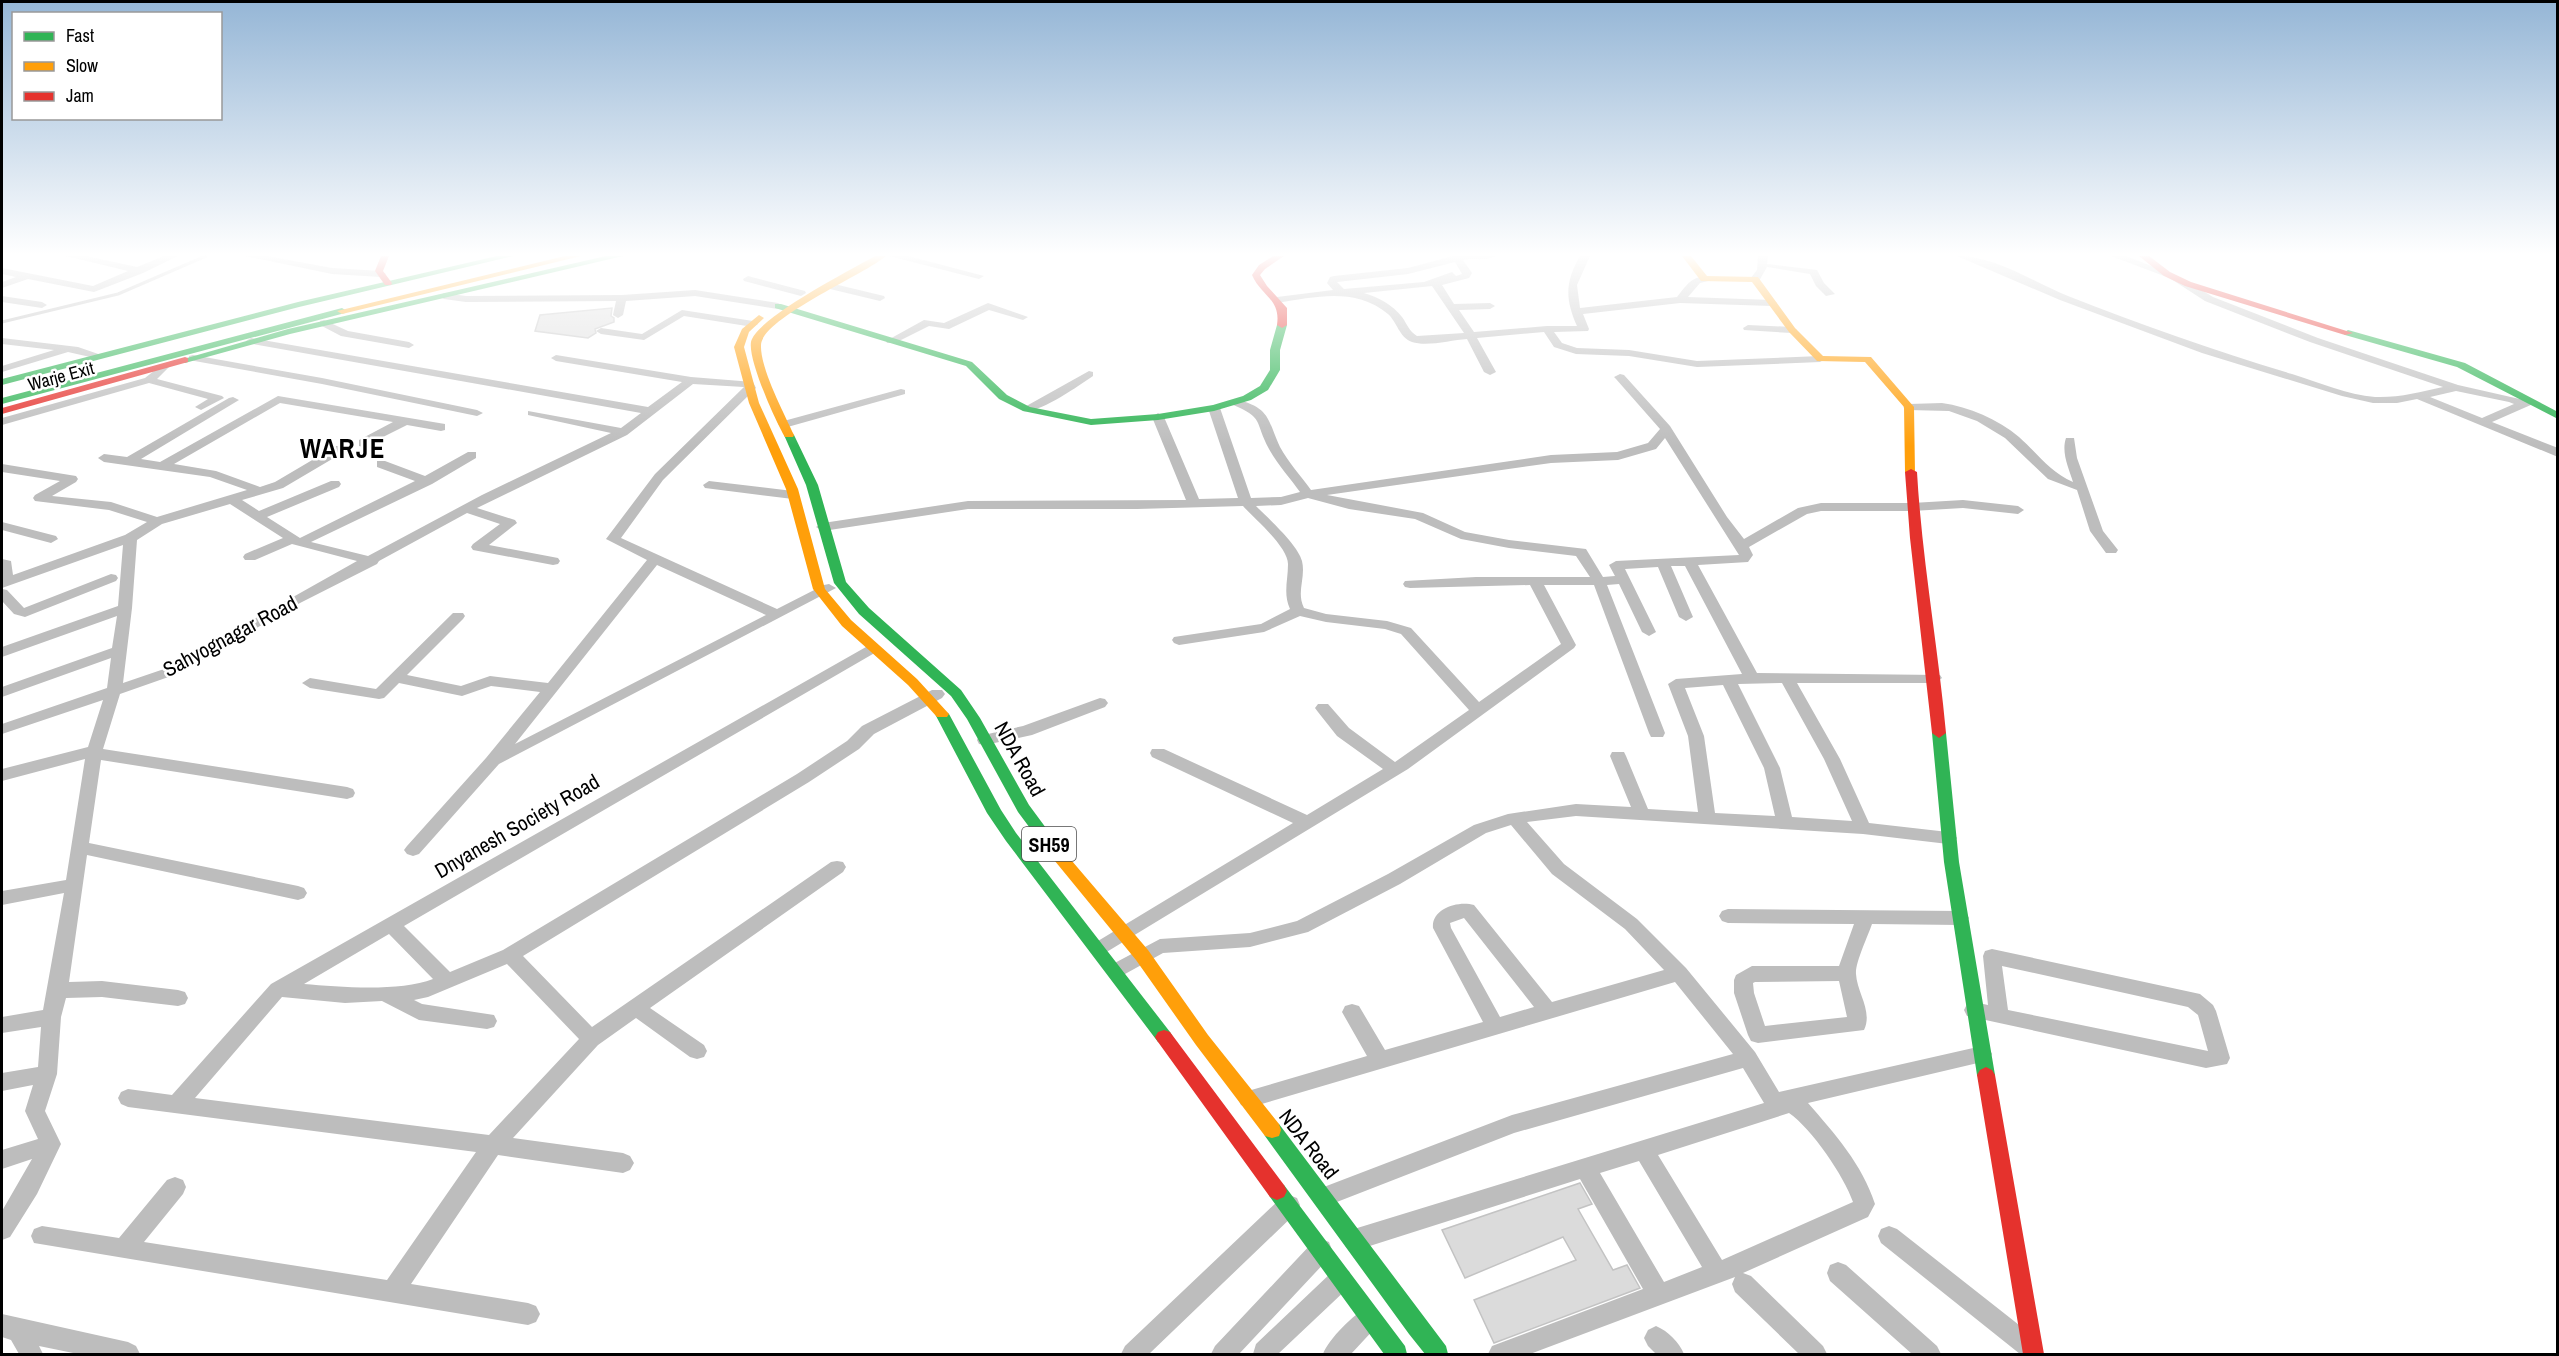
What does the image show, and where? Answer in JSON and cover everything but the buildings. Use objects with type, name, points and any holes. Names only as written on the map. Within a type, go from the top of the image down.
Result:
[{"type":"main road","name":"Warje Exit","points":[[2,382],[235,319]]},
{"type":"main road","points":[[2,393],[275,319]]},
{"type":"main road","points":[[2,401],[312,319]]},
{"type":"main road","name":"Warje Exit","points":[[2,411],[250,341],[341,319]]},
{"type":"main road","name":"NDA Road","points":[[762,319],[753,324],[741,338],[739,347],[749,386],[793,495],[813,573],[827,602],[873,648],[930,698],[946,719],[1006,829],[1100,949],[1397,1354]]},
{"type":"main road","name":"NDA Road","points":[[775,319],[758,338],[756,344],[772,399],[812,485],[840,583],[878,624],[949,687],[969,711],[1019,804],[1035,826],[1142,955],[1248,1100],[1324,1197],[1438,1354]]},
{"type":"main road","points":[[821,319],[969,364],[1003,397],[1027,409],[1091,422],[1158,417],[1214,408],[1235,402],[1264,388],[1275,370],[1275,350],[1284,319]]},
{"type":"main road","points":[[1784,319],[1820,360],[1868,359],[1909,407],[1912,507],[1918,573],[1935,678],[1943,799],[1948,838],[1974,1010],[2033,1353]]},
{"type":"main road","points":[[2303,319],[2440,357],[2481,374],[2526,403],[2558,416]]},
{"type":"main road","points":[[749,386],[767,382]]},
{"type":"street","points":[[601,331],[644,338],[672,319]]},
{"type":"street","points":[[723,319],[753,324]]},
{"type":"street","points":[[891,341],[928,322],[945,327],[961,319]]},
{"type":"street","points":[[1396,319],[1407,336],[1418,340],[1547,329],[1584,329],[1579,319]]},
{"type":"street","points":[[1459,319],[1471,336],[1490,372]]},
{"type":"street","points":[[2121,319],[2206,351],[2346,394],[2373,400],[2397,400],[2456,388]]},
{"type":"street","points":[[2261,319],[2314,340],[2456,388],[2526,403]]},
{"type":"street","points":[[324,323],[345,334],[409,345]]},
{"type":"street","points":[[1748,328],[1792,330]]},
{"type":"street","points":[[1547,329],[1562,348],[1576,351],[1629,354],[1697,364],[1820,360]]},
{"type":"street","points":[[2,341],[99,356]]},
{"type":"street","points":[[250,341],[650,411]]},
{"type":"street","points":[[2,369],[69,350]]},
{"type":"street","points":[[193,358],[477,413]]},
{"type":"street","points":[[556,358],[691,380],[749,386]]},
{"type":"street","points":[[2,422],[149,380],[164,366]]},
{"type":"street","points":[[1027,409],[1089,374]]},
{"type":"street","points":[[1620,377],[1666,429],[1721,519],[1742,546],[1746,555],[1743,559],[1616,565],[1649,632]]},
{"type":"street","points":[[149,380],[218,398],[181,418]]},
{"type":"street","name":"Sahyognagar Road","points":[[2,729],[172,671],[295,600],[466,509],[623,432],[691,380]]},
{"type":"street","points":[[749,386],[659,477],[613,538],[776,614]]},
{"type":"street","points":[[784,424],[901,392]]},
{"type":"street","points":[[2419,396],[2555,449]]},
{"type":"street","points":[[162,466],[278,399],[441,427]]},
{"type":"street","points":[[129,461],[233,400]]},
{"type":"street","points":[[1235,402],[1256,410],[1265,422],[1275,449],[1308,494],[1349,505],[1418,516],[1461,535],[1509,544],[1581,552],[1599,581],[1657,733]]},
{"type":"street","points":[[2482,422],[2526,403]]},
{"type":"street","points":[[1909,407],[1944,406],[1995,425],[2016,441],[2037,464],[2063,484],[2082,488]]},
{"type":"street","points":[[1214,408],[1246,502],[1282,540],[1295,561],[1292,598],[1298,610]]},
{"type":"street","points":[[532,413],[623,432]]},
{"type":"street","points":[[1158,417],[1194,503]]},
{"type":"street","points":[[363,443],[405,421]]},
{"type":"street","points":[[823,527],[968,505],[1281,501],[1308,494],[1551,459],[1618,456],[1652,446],[1666,429]]},
{"type":"street","points":[[2070,441],[2071,458],[2097,531],[2111,550]]},
{"type":"street","points":[[3,587],[130,538],[158,521],[279,484],[340,449]]},
{"type":"street","points":[[250,557],[296,541],[390,496],[428,481],[472,455]]},
{"type":"street","points":[[104,459],[212,474],[261,490]]},
{"type":"street","points":[[381,464],[428,481]]},
{"type":"street","points":[[2,468],[72,479],[39,498],[111,506],[158,521]]},
{"type":"street","points":[[258,516],[335,484]]},
{"type":"street","points":[[709,485],[793,495]]},
{"type":"street","points":[[230,498],[296,541],[372,561]]},
{"type":"street","points":[[1742,546],[1803,511],[1821,507],[1912,507],[1963,504],[2018,510]]},
{"type":"street","points":[[466,509],[510,523],[478,547],[553,561]]},
{"type":"street","points":[[2,526],[51,539]]},
{"type":"street","points":[[51,1144],[34,1111],[47,1074],[51,1017],[58,990],[95,752],[114,690],[125,608],[130,538]]},
{"type":"street","points":[[413,850],[492,762],[655,559]]},
{"type":"street","points":[[1690,562],[1752,678]]},
{"type":"street","points":[[2,563],[6,564],[3,587],[19,611],[25,613],[111,578]]},
{"type":"street","points":[[1663,563],[1686,617]]},
{"type":"street","points":[[1410,584],[1623,580]]},
{"type":"street","points":[[1100,949],[1308,824],[1394,769],[1569,645],[1535,582]]},
{"type":"street","points":[[492,762],[840,583]]},
{"type":"street","points":[[2,652],[125,608]]},
{"type":"street","points":[[1179,640],[1264,628],[1298,610],[1326,618],[1387,625],[1406,631],[1478,710]]},
{"type":"street","points":[[310,683],[379,694],[458,616]]},
{"type":"street","name":"Dnyanesh Society Road","points":[[177,1104],[278,989],[873,648]]},
{"type":"street","points":[[2,692],[120,650]]},
{"type":"street","points":[[396,678],[462,691],[490,681],[552,688]]},
{"type":"street","points":[[1707,817],[1696,736],[1684,710],[1676,684],[1752,678],[1935,678]]},
{"type":"street","points":[[1787,678],[1832,759],[1863,828]]},
{"type":"street","points":[[1729,681],[1772,768],[1785,822]]},
{"type":"street","points":[[278,989],[345,995],[421,992],[510,955],[802,778],[853,745],[868,730],[949,687]]},
{"type":"street","points":[[985,740],[1026,731],[1100,704]]},
{"type":"street","points":[[1323,708],[1343,732],[1394,769]]},
{"type":"street","points":[[2,775],[95,752],[347,793]]},
{"type":"street","points":[[1158,753],[1308,824]]},
{"type":"street","points":[[1618,756],[1642,813]]},
{"type":"street","points":[[1116,971],[1160,946],[1250,940],[1302,927],[1394,879],[1480,829],[1514,818],[1576,810],[1642,813],[1863,828],[1948,838]]},
{"type":"street","points":[[1514,818],[1558,869],[1631,924],[1679,973],[1748,1058],[1774,1102],[1982,1054]]},
{"type":"street","points":[[80,847],[277,891],[298,893]]},
{"type":"street","points":[[393,1292],[493,1144],[591,1038],[837,867]]},
{"type":"street","points":[[2,898],[73,885]]},
{"type":"street","points":[[1496,1028],[1442,928],[1441,920],[1452,913],[1468,910],[1549,1012]]},
{"type":"street","points":[[1728,916],[1959,918]]},
{"type":"street","points":[[1846,973],[1752,974],[1743,980],[1744,993],[1758,1035],[1857,1024],[1856,1010],[1846,973],[1866,917]]},
{"type":"street","points":[[391,924],[447,981]]},
{"type":"street","points":[[510,955],[591,1038]]},
{"type":"street","points":[[1974,1010],[1999,1016],[2206,1060],[2220,1058],[2206,1011],[2193,999],[1992,956],[1999,1016]]},
{"type":"street","points":[[1248,1100],[1679,973]]},
{"type":"street","points":[[58,990],[102,989],[178,998]]},
{"type":"street","points":[[385,994],[419,1012],[487,1021]]},
{"type":"street","points":[[636,1008],[697,1051]]},
{"type":"street","points":[[1352,1012],[1381,1061]]},
{"type":"street","points":[[2,1025],[51,1017]]},
{"type":"street","points":[[1324,1197],[1512,1124],[1748,1058]]},
{"type":"street","points":[[2,1082],[47,1074]]},
{"type":"street","points":[[128,1098],[493,1144],[623,1163]]},
{"type":"street","points":[[1354,1240],[1790,1104],[1799,1108],[1838,1155],[1862,1196],[1864,1204],[1860,1210],[1717,1272],[1500,1354]]},
{"type":"street","points":[[2,1160],[51,1144]]},
{"type":"street","points":[[2,1230],[29,1187],[51,1144]]},
{"type":"street","points":[[1642,1149],[1717,1272]]},
{"type":"street","points":[[1585,1167],[1659,1295]]},
{"type":"street","points":[[124,1249],[175,1187]]},
{"type":"street","points":[[1133,1354],[1289,1205]]},
{"type":"street","points":[[42,1236],[528,1314]]},
{"type":"street","points":[[1889,1236],[2033,1353]]},
{"type":"street","points":[[1223,1354],[1321,1250]]},
{"type":"street","points":[[1838,1273],[1929,1354]]},
{"type":"street","points":[[1264,1352],[1341,1279]]},
{"type":"street","points":[[1743,1284],[1815,1354]]},
{"type":"street","points":[[1335,1354],[1369,1318]]},
{"type":"street","points":[[10,1328],[31,1354]]},
{"type":"street","points":[[10,1328],[128,1354]]},
{"type":"waterway","points":[[2,322],[13,319]]},
{"type":"traffic: fast","points":[[2,382],[243,319]]},
{"type":"traffic: fast","points":[[2,401],[311,319]]},
{"type":"traffic: fast","points":[[185,360],[343,319]]},
{"type":"traffic: fast","points":[[822,319],[969,364],[1003,397],[1027,409],[1091,422],[1158,417],[1214,408],[1247,398],[1264,388],[1275,370],[1275,350],[1282,325]]},
{"type":"traffic: fast","points":[[2348,333],[2461,365],[2558,416]]},
{"type":"traffic: fast","points":[[789,435],[812,485],[840,583],[864,611],[956,693],[973,718],[1023,808],[1055,851]]},
{"type":"traffic: fast","points":[[942,714],[995,813],[1011,837],[1164,1037]]},
{"type":"traffic: fast","points":[[1939,733],[1946,819],[1964,947],[1986,1075]]},
{"type":"traffic: fast","points":[[1272,1130],[1438,1354]]},
{"type":"traffic: fast","points":[[1277,1191],[1397,1354]]},
{"type":"traffic: slow","points":[[758,319],[745,331],[739,347],[754,403],[792,489],[819,589],[846,623],[928,697],[942,714]]},
{"type":"traffic: slow","points":[[775,319],[759,335],[756,343],[759,362],[789,435]]},
{"type":"traffic: slow","points":[[1784,319],[1820,359],[1868,359],[1909,407],[1911,472]]},
{"type":"traffic: slow","points":[[1055,851],[1142,955],[1202,1040],[1272,1130]]},
{"type":"traffic: jam","points":[[1282,325],[1283,319]]},
{"type":"traffic: jam","points":[[2303,319],[2348,333]]},
{"type":"traffic: jam","points":[[2,411],[185,360]]},
{"type":"traffic: jam","points":[[1911,472],[1916,538],[1939,733]]},
{"type":"traffic: jam","points":[[1164,1037],[1277,1191]]},
{"type":"traffic: jam","points":[[1986,1075],[2034,1354]]},
{"type":"district","name":"WARJE","points":[[343,448]]}]
